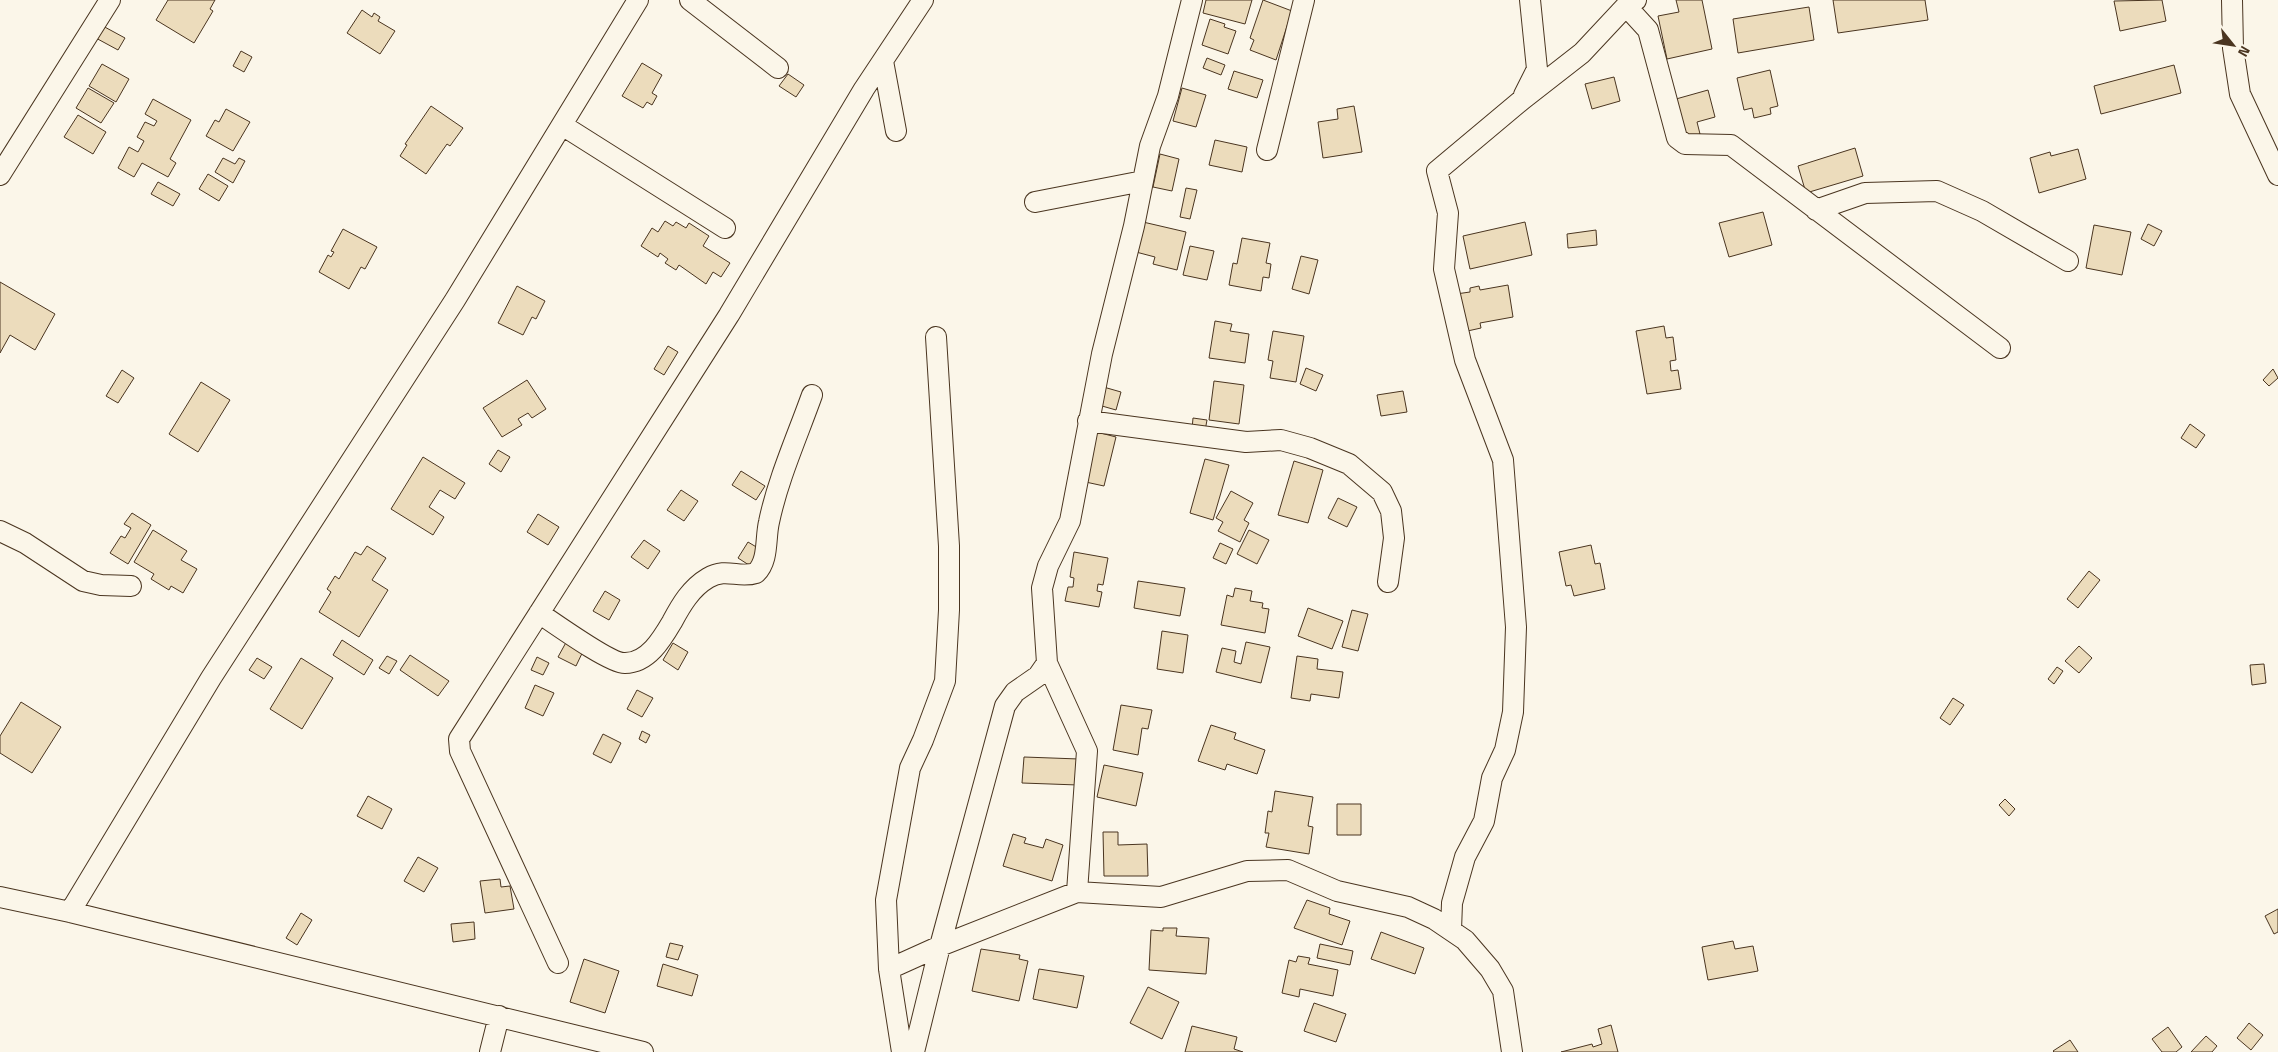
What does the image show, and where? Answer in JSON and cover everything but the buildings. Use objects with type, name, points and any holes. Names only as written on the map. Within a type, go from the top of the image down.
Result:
[{"type":"street","points":[[0,175],[110,0]]},
{"type":"street","points":[[70,912],[211,678],[435,332],[638,0]]},
{"type":"street","points":[[690,0],[778,68]]},
{"type":"street","points":[[558,963],[460,751],[459,739],[729,315],[883,61],[923,0]]},
{"type":"street","points":[[1077,892],[1088,751],[1047,663],[1042,588],[1048,566],[1070,521],[1088,421],[1150,146],[1168,96],[1192,0]]},
{"type":"street","points":[[1267,150],[1304,0]]},
{"type":"street","points":[[1522,99],[1537,70],[1530,0]]},
{"type":"street","points":[[2232,0],[2233,48],[2240,94],[2278,175]]},
{"type":"street","points":[[1451,930],[1452,903],[1462,866],[1484,821],[1492,778],[1505,750],[1513,712],[1516,627],[1503,460],[1463,351],[1444,269],[1448,213],[1437,171],[1522,99],[1582,53],[1631,3],[1648,30],[1677,138],[1685,144],[1730,145],[2000,348]]},
{"type":"street","points":[[883,61],[896,131]]},
{"type":"street","points":[[562,126],[725,228]]},
{"type":"street","points":[[1035,202],[1143,181]]},
{"type":"street","points":[[1816,210],[1865,194],[1937,191],[1982,211],[2068,260]]},
{"type":"street","points":[[902,1052],[889,969],[886,900],[899,820],[910,768],[923,740],[945,681],[949,546],[936,337]]},
{"type":"street","points":[[539,613],[608,658],[624,664],[642,658],[656,646],[684,600],[707,578],[720,572],[750,575],[756,573],[764,558],[768,525],[774,501],[812,395]]},
{"type":"street","points":[[1088,421],[1246,442],[1281,440],[1310,448],[1349,464],[1382,492],[1391,511],[1394,538],[1388,582]]},
{"type":"street","points":[[0,531],[25,543],[83,581],[101,585],[131,586]]},
{"type":"street","points":[[914,1052],[940,946],[1005,706],[1015,692],[1038,676],[1047,663]]},
{"type":"street","points":[[889,969],[940,946],[1077,892],[1161,897],[1247,871],[1288,870],[1337,891],[1408,907],[1434,919],[1465,940],[1490,969],[1503,992],[1512,1052]]},
{"type":"street","points":[[0,898],[70,912],[643,1052]]},
{"type":"street","points":[[490,1052],[499,1016]]}]
